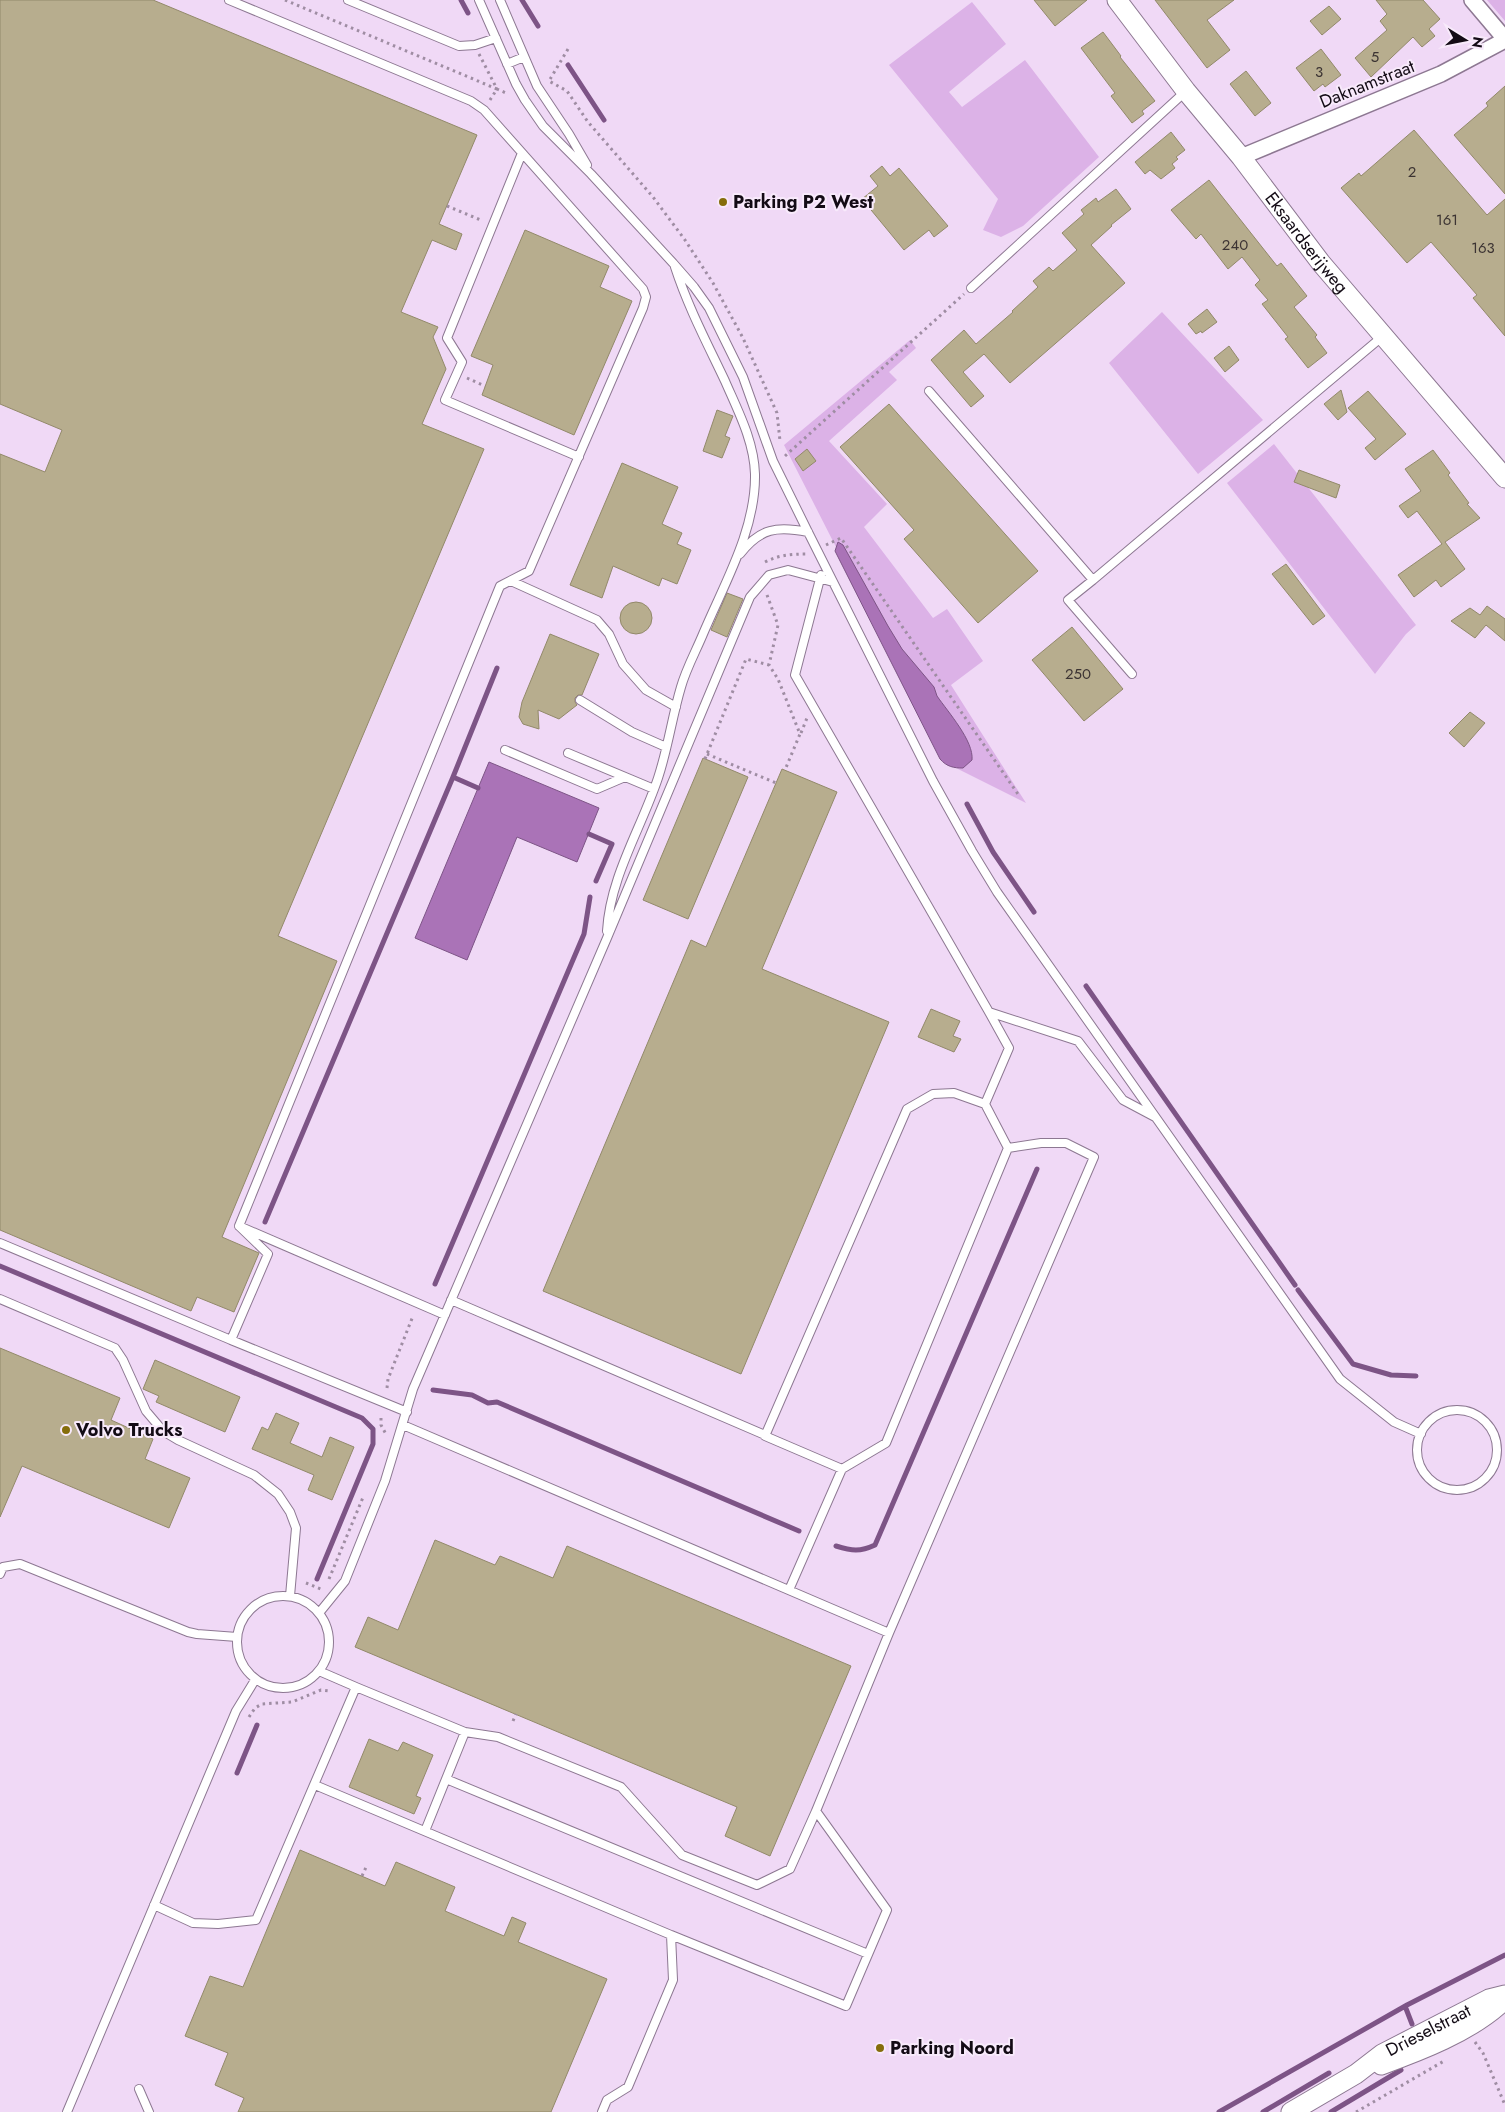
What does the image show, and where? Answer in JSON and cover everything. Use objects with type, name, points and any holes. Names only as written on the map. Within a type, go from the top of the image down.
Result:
[{"type":"street","name":"Eksaardserijweg","points":[[1117,0],[1186,91],[1241,156],[1321,263],[1505,478]]},
{"type":"street","points":[[1472,0],[1505,40]]},
{"type":"street","name":"Daknamstraat","points":[[1241,156],[1441,74],[1505,40]]},
{"type":"street","name":"Drieselstraat","points":[[1291,2112],[1356,2074],[1382,2054],[1413,2037],[1489,1999],[1505,1995]]},
{"type":"street","name":"Drieselstraat","points":[[1356,2074],[1420,2051],[1465,2027],[1493,2010],[1505,2000]]},
{"type":"lane","points":[[229,0],[471,101],[484,110],[643,289],[646,297],[643,308],[530,571],[500,586],[239,1226]]},
{"type":"lane","points":[[348,0],[460,46],[475,45],[496,38]]},
{"type":"lane","points":[[479,0],[525,100],[543,126],[592,174],[674,263],[708,308],[743,377],[773,461],[832,582],[925,764],[972,851],[997,892],[1340,1379],[1394,1422],[1421,1434]]},
{"type":"lane","points":[[500,0],[537,86],[569,134],[592,174]]},
{"type":"lane","points":[[507,64],[524,57]]},
{"type":"lane","points":[[971,288],[1186,91]]},
{"type":"lane","points":[[522,153],[447,338],[462,362],[445,400],[579,457]]},
{"type":"lane","points":[[607,938],[608,910],[625,858],[654,789],[682,685],[735,560],[748,524],[753,499],[755,473],[752,450],[744,422],[687,302],[674,263]]},
{"type":"lane","points":[[1132,674],[1068,600],[1383,336]]},
{"type":"lane","points":[[929,391],[1093,580]]},
{"type":"lane","points":[[735,560],[758,534],[776,529],[808,532]]},
{"type":"lane","points":[[824,564],[795,675],[1008,1048],[985,1104]]},
{"type":"lane","points":[[319,1613],[345,1581],[385,1481],[413,1389],[607,938],[750,597],[769,575],[788,570],[832,582]]},
{"type":"lane","points":[[511,581],[597,620],[609,634],[623,664],[646,690],[676,707]]},
{"type":"lane","points":[[580,700],[632,732],[666,747]]},
{"type":"lane","points":[[505,750],[597,789],[625,777]]},
{"type":"lane","points":[[568,753],[654,789]]},
{"type":"lane","points":[[988,1012],[1078,1041],[1123,1100],[1157,1119]]},
{"type":"lane","points":[[765,1435],[908,1109],[933,1094],[954,1093],[985,1104],[1008,1148]]},
{"type":"lane","points":[[319,1671],[465,1732],[498,1737],[620,1787],[682,1855],[757,1885],[790,1869],[816,1811],[889,1633],[1094,1157],[1066,1143],[1042,1143],[1008,1148]]},
{"type":"lane","points":[[789,1590],[842,1469],[886,1443],[1008,1148]]},
{"type":"lane","points":[[239,1226],[445,1314]]},
{"type":"lane","points":[[231,1340],[268,1254],[239,1226]]},
{"type":"lane","points":[[0,1243],[407,1412]]},
{"type":"lane","points":[[0,1299],[115,1348],[123,1360],[146,1412],[163,1431],[178,1440],[254,1475],[278,1494],[290,1512],[296,1528],[290,1596]]},
{"type":"lane","points":[[451,1300],[842,1469]]},
{"type":"lane","points":[[1457,1409],[1470,1411],[1481,1417],[1490,1426],[1496,1439],[1498,1453],[1494,1466],[1486,1478],[1475,1486],[1462,1490],[1448,1489],[1435,1484],[1426,1475],[1420,1464],[1417,1451],[1421,1434],[1424,1426],[1433,1417],[1444,1411],[1457,1409]]},
{"type":"lane","points":[[403,1425],[889,1633]]},
{"type":"lane","points":[[0,1574],[3,1567],[20,1564],[188,1632],[237,1637]]},
{"type":"lane","points":[[275,1596],[290,1596],[306,1602],[319,1613],[327,1626],[329,1642],[327,1657],[319,1671],[309,1680],[296,1686],[282,1688],[268,1686],[255,1680],[240,1661],[237,1649],[237,1637],[241,1622],[249,1610],[261,1601],[275,1596]]},
{"type":"lane","points":[[67,2112],[236,1711],[255,1680]]},
{"type":"lane","points":[[154,1905],[193,1923],[218,1924],[256,1920],[356,1687]]},
{"type":"lane","points":[[425,1831],[465,1732]]},
{"type":"lane","points":[[446,1779],[868,1954]]},
{"type":"lane","points":[[315,1785],[671,1935],[846,2006],[886,1910],[816,1811]]},
{"type":"lane","points":[[602,2112],[607,2100],[628,2087],[673,1980],[671,1935]]},
{"type":"lane","points":[[139,2090],[149,2112]]},
{"type":"path","points":[[285,0],[514,96]]},
{"type":"path","points":[[549,81],[568,50]]},
{"type":"path","points":[[478,51],[497,89]]},
{"type":"path","points":[[489,100],[497,89]]},
{"type":"path","points":[[447,206],[485,222]]},
{"type":"path","points":[[784,456],[971,288]]},
{"type":"path","points":[[462,376],[485,386]]},
{"type":"path","points":[[816,549],[841,538],[1020,797]]},
{"type":"path","points":[[766,592],[778,625],[769,666]]},
{"type":"path","points":[[705,759],[746,659],[769,666],[778,679],[800,734],[785,770]]},
{"type":"path","points":[[707,754],[776,783]]},
{"type":"path","points":[[387,1388],[388,1378],[413,1316]]},
{"type":"path","points":[[381,1418],[381,1425],[388,1438]]},
{"type":"path","points":[[306,1583],[324,1590],[365,1492]]},
{"type":"path","points":[[249,1717],[255,1708],[262,1704],[292,1702],[321,1690],[333,1691]]},
{"type":"path","points":[[513,1721],[516,1714]]},
{"type":"path","points":[[362,1876],[367,1865]]},
{"type":"path","points":[[1465,2027],[1483,2053],[1505,2105]]},
{"type":"path","points":[[1356,2112],[1439,2064]]},
{"type":"shaded area","points":[[1487,0],[1505,0],[1505,21]]},
{"type":"shaded area","points":[[972,2],[1006,44],[949,92],[962,107],[1025,60],[1099,157],[1023,226],[1001,237],[983,230],[998,199],[889,65]]},
{"type":"shaded area","points":[[1162,312],[1263,420],[1198,474],[1109,363]]},
{"type":"shaded area","points":[[910,340],[916,348],[889,372],[897,380],[829,441],[887,504],[864,527],[933,618],[947,609],[983,661],[951,685],[1026,803],[946,763],[784,445]]},
{"type":"shaded area","points":[[1274,444],[1416,625],[1406,634],[1375,674],[1227,483]]},
{"type":"shaded area","points":[[838,542],[843,545],[902,649],[934,687],[937,696],[965,736],[972,752],[972,760],[963,768],[945,764],[940,759],[835,551]]},
{"type":"shaded area","points":[[489,762],[599,808],[577,862],[517,837],[467,960],[415,938]]},
{"type":"building","points":[[0,0],[153,0],[477,135],[439,224],[462,234],[456,250],[432,240],[401,312],[438,327],[433,337],[446,369],[422,424],[484,449],[278,936],[337,961],[222,1237],[259,1253],[234,1312],[197,1297],[191,1311],[0,1230],[0,454],[45,472],[62,430],[0,404]]},
{"type":"building","points":[[1034,0],[1087,0],[1055,26]]},
{"type":"building","points":[[1155,0],[1234,0],[1207,20],[1230,50],[1207,68]]},
{"type":"building","points":[[1376,0],[1423,0],[1440,19],[1429,29],[1435,36],[1422,47],[1413,37],[1371,77],[1355,58],[1387,30],[1380,21],[1387,14]]},
{"type":"building","points":[[1329,6],[1341,19],[1322,35],[1310,21]]},
{"type":"building","points":[[1103,32],[1155,101],[1142,111],[1144,114],[1132,123],[1111,96],[1115,93],[1081,48]]},
{"type":"building","points":[[1321,49],[1341,75],[1325,87],[1323,84],[1314,91],[1296,68]]},
{"type":"building","points":[[1246,71],[1271,103],[1255,116],[1230,84]]},
{"type":"building","points":[[1505,86],[1505,194],[1454,135],[1488,106],[1486,103]]},
{"type":"building","points":[[1414,130],[1487,215],[1505,199],[1505,336],[1473,298],[1477,295],[1431,242],[1407,263],[1341,188],[1359,173],[1361,176]]},
{"type":"building","points":[[1171,132],[1185,150],[1176,157],[1178,159],[1172,164],[1175,168],[1161,179],[1150,170],[1145,174],[1135,162]]},
{"type":"building","points":[[882,166],[890,176],[899,168],[948,226],[934,237],[929,230],[904,250],[862,199],[878,186],[870,176]]},
{"type":"building","points":[[1209,180],[1277,266],[1281,263],[1307,296],[1294,307],[1317,335],[1315,337],[1327,353],[1308,368],[1285,339],[1288,337],[1262,304],[1268,300],[1255,285],[1260,280],[1242,257],[1228,269],[1201,234],[1196,239],[1171,210]]},
{"type":"building","points":[[1116,189],[1131,209],[1091,245],[1125,283],[1010,383],[984,354],[963,372],[984,396],[971,407],[931,360],[964,330],[976,344],[1013,312],[1038,287],[1033,281],[1049,267],[1053,271],[1077,250],[1062,233],[1084,214],[1081,210],[1096,198],[1098,202]]},
{"type":"building","points":[[525,230],[609,266],[600,287],[632,301],[574,435],[482,395],[493,365],[471,356]]},
{"type":"building","points":[[1207,309],[1217,322],[1202,333],[1201,331],[1196,334],[1188,324]]},
{"type":"building","points":[[1229,346],[1239,360],[1225,372],[1214,358]]},
{"type":"building","points":[[1341,390],[1347,412],[1338,420],[1324,404]]},
{"type":"building","points":[[1368,391],[1406,434],[1375,460],[1365,448],[1376,439],[1348,408]]},
{"type":"building","points":[[889,404],[1038,571],[978,623],[904,539],[914,530],[840,447]]},
{"type":"building","points":[[717,410],[733,416],[725,436],[730,438],[722,458],[703,451]]},
{"type":"building","points":[[807,449],[816,461],[803,471],[795,459]]},
{"type":"building","points":[[1433,450],[1450,473],[1448,475],[1469,503],[1467,504],[1480,518],[1445,542],[1465,569],[1441,587],[1436,580],[1414,597],[1398,575],[1442,544],[1417,511],[1408,518],[1399,506],[1421,491],[1405,469]]},
{"type":"building","points":[[622,463],[678,487],[662,524],[682,533],[677,544],[691,550],[677,584],[662,578],[659,586],[613,566],[602,598],[570,585]]},
{"type":"building","points":[[1299,470],[1340,485],[1336,498],[1294,482]]},
{"type":"building","points":[[1286,564],[1325,616],[1313,625],[1272,574]]},
{"type":"building","points":[[727,593],[743,599],[727,637],[711,630]]},
{"type":"building","points":[[636,602],[642,603],[647,607],[651,612],[651,624],[647,629],[642,633],[636,634],[630,633],[625,629],[621,624],[620,618],[621,612],[625,607],[630,603]]},
{"type":"building","points":[[1487,606],[1505,619],[1505,641],[1486,625],[1475,638],[1451,621],[1470,608],[1480,615]]},
{"type":"building","points":[[1072,627],[1123,689],[1084,721],[1032,660]]},
{"type":"building","points":[[550,634],[599,654],[582,695],[578,695],[575,698],[577,705],[559,719],[538,710],[539,729],[523,724],[519,717],[522,702]]},
{"type":"building","points":[[1470,712],[1485,723],[1464,747],[1449,733]]},
{"type":"building","points":[[703,758],[748,777],[688,919],[643,900]]},
{"type":"building","points":[[782,769],[837,792],[762,969],[889,1022],[741,1374],[543,1291],[691,940],[706,947]]},
{"type":"building","points":[[931,1009],[960,1021],[953,1036],[961,1039],[954,1052],[918,1037]]},
{"type":"building","name":"Volvo Trucks","points":[[0,1348],[120,1398],[111,1420],[153,1439],[145,1459],[190,1478],[169,1528],[22,1466],[0,1517]]},
{"type":"building","points":[[155,1360],[240,1397],[225,1432],[156,1402],[159,1396],[143,1389]]},
{"type":"building","points":[[276,1413],[299,1423],[290,1443],[322,1457],[330,1437],[354,1447],[332,1500],[308,1490],[314,1475],[252,1449],[262,1427],[268,1430]]},
{"type":"building","points":[[435,1540],[495,1565],[500,1556],[553,1578],[567,1546],[851,1666],[770,1856],[725,1836],[737,1807],[355,1647],[368,1617],[398,1630]]},
{"type":"building","points":[[369,1739],[398,1751],[403,1742],[433,1755],[416,1796],[421,1798],[414,1814],[349,1787]]},
{"type":"building","points":[[300,1850],[385,1886],[396,1862],[455,1887],[445,1911],[504,1936],[512,1917],[526,1923],[518,1942],[607,1979],[551,2112],[238,2112],[244,2098],[215,2085],[228,2053],[185,2036],[210,1976],[243,1987]]},
{"type":"waterway","points":[[461,0],[468,13]]},
{"type":"waterway","points":[[522,0],[538,26]]},
{"type":"waterway","points":[[568,65],[604,120]]},
{"type":"waterway","points":[[453,777],[497,668]]},
{"type":"waterway","points":[[265,1222],[453,777],[478,788]]},
{"type":"waterway","points":[[967,804],[993,852],[1034,912]]},
{"type":"waterway","points":[[589,834],[612,844],[596,881]]},
{"type":"waterway","points":[[435,1284],[584,934],[590,897]]},
{"type":"waterway","points":[[1086,986],[1295,1285]]},
{"type":"waterway","points":[[836,1546],[856,1550],[875,1545],[1037,1169]]},
{"type":"waterway","points":[[0,1266],[362,1418],[373,1429],[373,1444],[317,1579]]},
{"type":"waterway","points":[[1298,1290],[1353,1364],[1391,1375],[1416,1376]]},
{"type":"waterway","points":[[433,1390],[472,1395],[488,1403],[497,1402],[799,1531]]},
{"type":"waterway","points":[[237,1773],[257,1725]]},
{"type":"waterway","points":[[1219,2112],[1407,2005],[1505,1955]]},
{"type":"waterway","points":[[1405,2006],[1412,2024]]},
{"type":"waterway","points":[[1331,2112],[1401,2070]]},
{"type":"waterway","points":[[1263,2112],[1329,2073]]},
{"type":"place","name":"Parking P2 West","points":[[723,202]]},
{"type":"place","name":"Volvo Trucks","points":[[66,1430]]},
{"type":"place","name":"Parking Noord","points":[[880,2048]]}]
